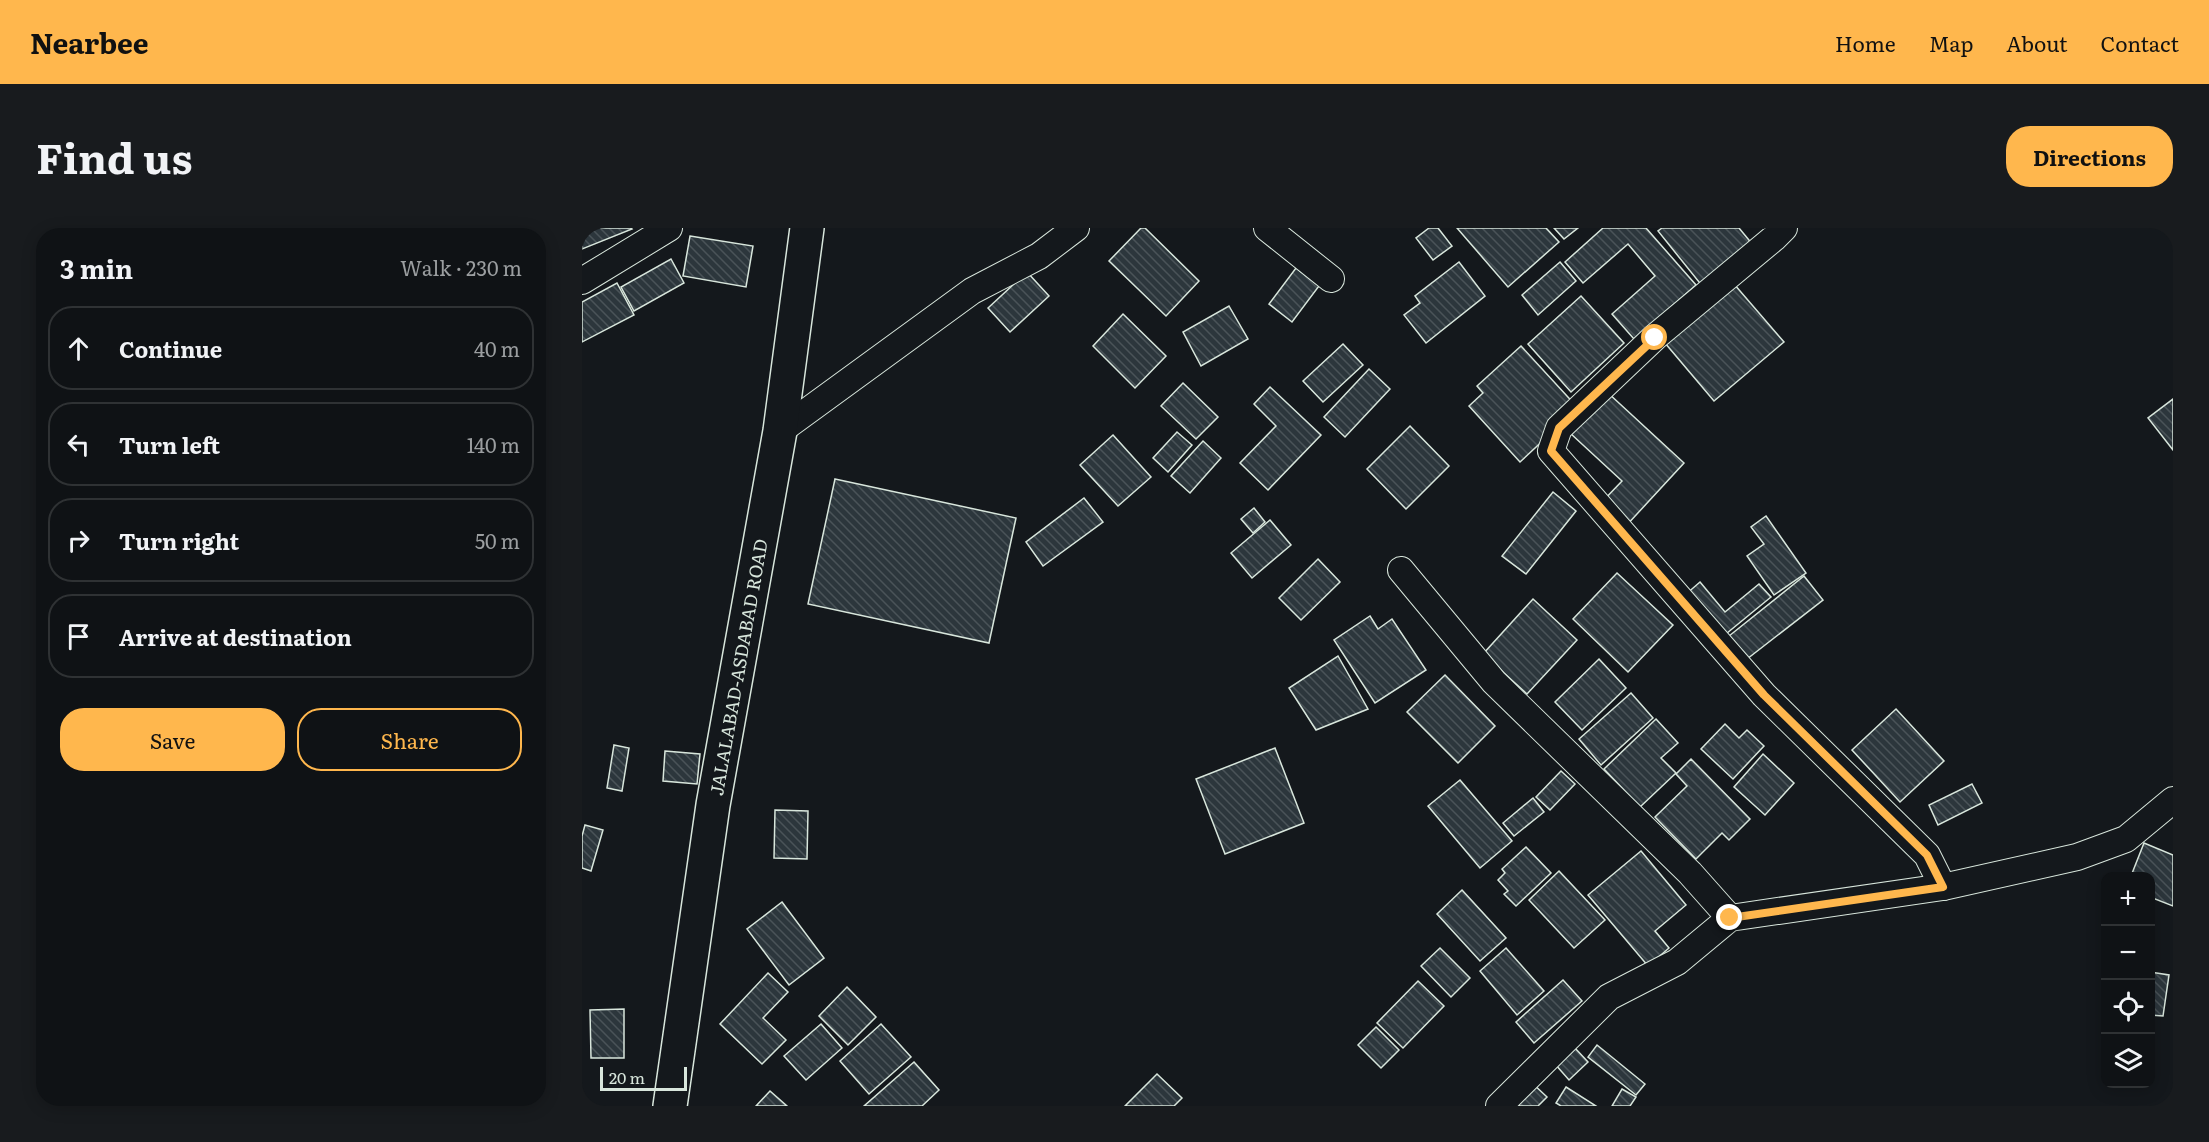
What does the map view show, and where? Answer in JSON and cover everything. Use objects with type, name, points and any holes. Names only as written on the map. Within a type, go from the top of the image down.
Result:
[{"type":"main road","name":"JALALABAD-ASDABAD ROAD","points":[[670,1106],[712,814],[780,431],[807,228]]},
{"type":"street","points":[[582,282],[669,228]]},
{"type":"street","points":[[780,431],[972,291],[1039,256],[1076,228]]},
{"type":"street","points":[[1268,228],[1331,279]]},
{"type":"street","points":[[1784,228],[1655,338],[1559,428],[1551,451],[1764,695],[1927,855],[1943,887]]},
{"type":"street","points":[[1401,570],[1494,682],[1673,856],[1730,918]]},
{"type":"street","points":[[1499,1106],[1610,997],[1677,962],[1730,918],[1943,887],[2077,857],[2126,838],[2173,800]]},
{"type":"building","points":[[582,228],[631,228],[632,229],[582,249]]},
{"type":"building","points":[[1141,228],[1145,228],[1199,281],[1166,316],[1109,261]]},
{"type":"building","points":[[1429,228],[1438,228],[1452,246],[1433,260],[1416,238]]},
{"type":"building","points":[[1457,228],[1546,228],[1559,242],[1508,287]]},
{"type":"building","points":[[1554,228],[1578,228],[1564,239]]},
{"type":"building","points":[[1603,228],[1646,228],[1696,285],[1634,339],[1612,314],[1655,276],[1628,244],[1583,283],[1565,262]]},
{"type":"building","points":[[1662,228],[1739,228],[1753,245],[1703,287],[1658,231]]},
{"type":"building","points":[[690,236],[753,246],[746,287],[683,276]]},
{"type":"building","points":[[671,259],[684,283],[634,311],[621,287]]},
{"type":"building","points":[[1459,262],[1485,296],[1426,343],[1404,315],[1420,303],[1415,296]]},
{"type":"building","points":[[1560,262],[1576,281],[1538,315],[1522,295]]},
{"type":"building","points":[[1296,268],[1319,286],[1292,322],[1269,304]]},
{"type":"building","points":[[1027,272],[1049,296],[1010,332],[988,308]]},
{"type":"building","points":[[617,283],[634,315],[582,342],[582,302]]},
{"type":"building","points":[[1734,284],[1784,342],[1714,401],[1665,343]]},
{"type":"building","points":[[1581,296],[1624,343],[1571,392],[1528,344]]},
{"type":"building","points":[[1229,306],[1248,339],[1201,366],[1183,332]]},
{"type":"building","points":[[1123,314],[1166,356],[1135,388],[1093,346]]},
{"type":"building","points":[[1343,344],[1363,365],[1323,402],[1303,381]]},
{"type":"building","points":[[1521,346],[1578,408],[1520,462],[1469,406],[1483,393],[1477,386]]},
{"type":"building","points":[[1369,369],[1390,389],[1345,437],[1324,417]]},
{"type":"building","points":[[1183,383],[1218,417],[1196,439],[1161,406]]},
{"type":"building","points":[[1270,387],[1321,435],[1268,490],[1240,463],[1276,426],[1254,404]]},
{"type":"building","points":[[1607,392],[1684,463],[1625,527],[1600,504],[1622,481],[1570,433]]},
{"type":"building","points":[[2173,399],[2173,450],[2148,418]]},
{"type":"building","points":[[1410,426],[1449,466],[1406,509],[1367,469]]},
{"type":"building","points":[[1177,432],[1192,445],[1168,472],[1153,458]]},
{"type":"building","points":[[1113,435],[1151,477],[1118,506],[1080,465]]},
{"type":"building","points":[[1203,441],[1221,458],[1190,493],[1171,476]]},
{"type":"building","points":[[835,479],[1016,518],[989,643],[808,604]]},
{"type":"building","points":[[1553,492],[1576,511],[1526,574],[1502,556]]},
{"type":"building","points":[[1084,498],[1103,522],[1043,566],[1026,542]]},
{"type":"building","points":[[1254,508],[1265,522],[1253,533],[1241,519]]},
{"type":"building","points":[[1766,516],[1806,573],[1774,595],[1747,556],[1764,544],[1751,527]]},
{"type":"building","points":[[1270,520],[1291,545],[1252,578],[1231,553]]},
{"type":"building","points":[[1318,559],[1340,582],[1301,620],[1279,598]]},
{"type":"building","points":[[1617,573],[1673,625],[1628,672],[1573,619]]},
{"type":"building","points":[[1804,576],[1823,600],[1747,659],[1729,636]]},
{"type":"building","points":[[1700,582],[1725,612],[1759,584],[1771,597],[1721,638],[1685,595]]},
{"type":"building","points":[[1533,599],[1577,640],[1527,694],[1483,654]]},
{"type":"building","points":[[1370,616],[1378,629],[1392,619],[1426,670],[1375,703],[1334,640]]},
{"type":"building","points":[[1338,656],[1368,709],[1316,730],[1289,688]]},
{"type":"building","points":[[1599,659],[1626,688],[1582,730],[1555,702]]},
{"type":"building","points":[[1445,675],[1495,726],[1458,763],[1407,712]]},
{"type":"building","points":[[1631,693],[1653,718],[1601,765],[1579,739]]},
{"type":"building","points":[[1896,709],[1944,761],[1900,802],[1852,750]]},
{"type":"building","points":[[1656,719],[1678,743],[1661,758],[1676,773],[1640,807],[1604,769]]},
{"type":"building","points":[[1725,724],[1739,738],[1747,730],[1764,746],[1733,779],[1701,749]]},
{"type":"building","points":[[614,745],[629,748],[622,791],[607,788]]},
{"type":"building","points":[[1275,748],[1304,823],[1225,854],[1196,779]]},
{"type":"building","points":[[665,751],[700,754],[697,784],[663,781]]},
{"type":"building","points":[[1763,754],[1794,783],[1765,815],[1734,787]]},
{"type":"building","points":[[1691,759],[1750,819],[1729,840],[1722,833],[1696,859],[1655,817],[1687,786],[1676,774]]},
{"type":"building","points":[[1561,771],[1575,784],[1550,810],[1536,797]]},
{"type":"building","points":[[1460,780],[1512,841],[1480,868],[1428,806]]},
{"type":"building","points":[[1972,784],[1982,803],[1938,825],[1929,805]]},
{"type":"building","points":[[1533,798],[1544,812],[1514,836],[1503,823]]},
{"type":"building","points":[[775,810],[808,811],[807,859],[774,858]]},
{"type":"building","points":[[585,825],[603,830],[591,871],[582,868],[582,836]]},
{"type":"building","points":[[2144,843],[2173,855],[2173,906],[2155,899],[2155,872],[2133,872]]},
{"type":"building","points":[[1526,847],[1551,873],[1516,906],[1504,894],[1508,891],[1498,880],[1505,873],[1502,869]]},
{"type":"building","points":[[1641,851],[1686,905],[1655,931],[1669,948],[1648,966],[1588,895]]},
{"type":"building","points":[[1559,871],[1605,920],[1574,948],[1529,900]]},
{"type":"building","points":[[1462,890],[1506,938],[1480,961],[1437,914]]},
{"type":"building","points":[[782,902],[824,958],[789,985],[747,929]]},
{"type":"building","points":[[1440,948],[1470,978],[1451,997],[1421,966]]},
{"type":"building","points":[[1506,948],[1544,991],[1517,1015],[1480,971]]},
{"type":"building","points":[[768,973],[788,992],[763,1018],[786,1040],[762,1064],[720,1024]]},
{"type":"building","points":[[2155,973],[2169,975],[2163,1016],[2155,1015]]},
{"type":"building","points":[[1563,980],[1582,1001],[1534,1043],[1516,1022]]},
{"type":"building","points":[[1418,981],[1444,1006],[1403,1048],[1377,1023]]},
{"type":"building","points":[[847,987],[876,1017],[848,1045],[819,1016]]},
{"type":"building","points":[[624,1009],[624,1058],[591,1058],[590,1010]]},
{"type":"building","points":[[821,1024],[842,1048],[806,1080],[784,1056]]},
{"type":"building","points":[[881,1024],[911,1057],[869,1094],[840,1061]]},
{"type":"building","points":[[1376,1027],[1399,1050],[1381,1068],[1358,1045]]},
{"type":"building","points":[[1597,1045],[1645,1084],[1636,1095],[1588,1057]]},
{"type":"building","points":[[1574,1047],[1588,1062],[1569,1080],[1555,1064]]},
{"type":"building","points":[[914,1062],[939,1090],[922,1106],[864,1106]]},
{"type":"building","points":[[1157,1074],[1182,1098],[1174,1106],[1125,1106]]},
{"type":"building","points":[[1531,1082],[1547,1097],[1538,1106],[1520,1106],[1513,1099]]},
{"type":"building","points":[[1566,1087],[1596,1106],[1561,1106],[1556,1103]]},
{"type":"building","points":[[1622,1089],[1636,1097],[1630,1106],[1612,1106]]},
{"type":"building","points":[[770,1091],[787,1106],[756,1106]]},
{"type":"route","points":[[1655,338],[1559,428],[1551,451],[1648,565],[1764,695],[1927,855],[1943,887],[1730,918]]}]
